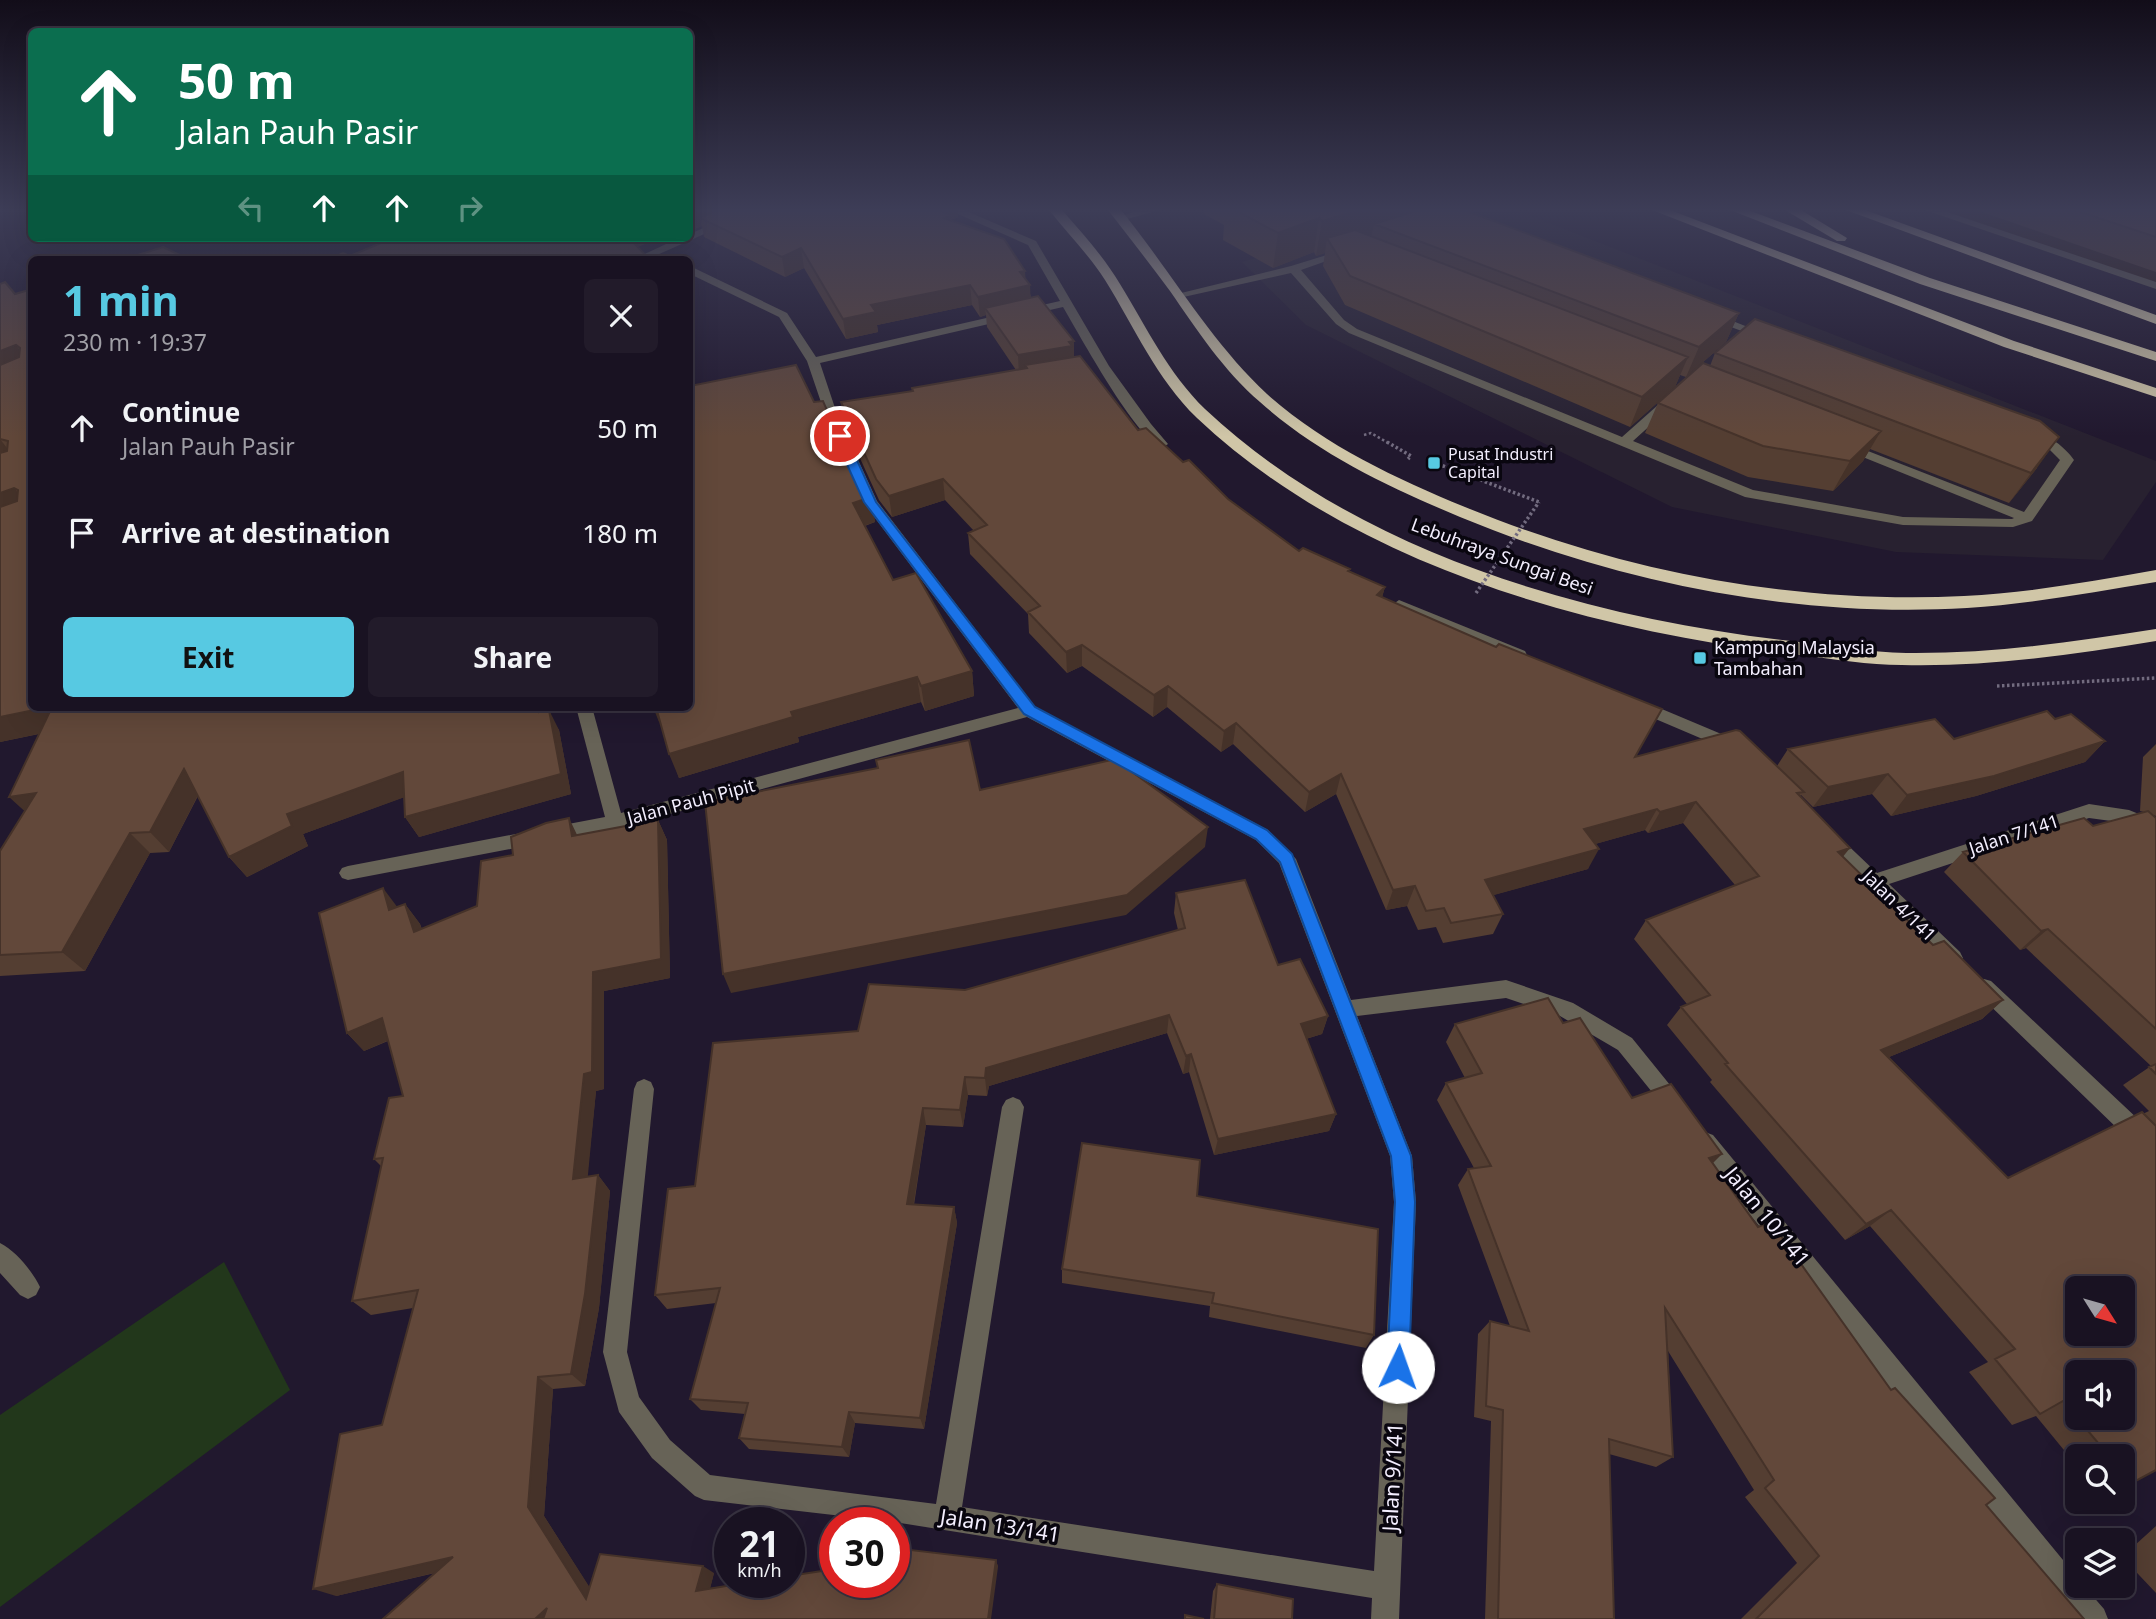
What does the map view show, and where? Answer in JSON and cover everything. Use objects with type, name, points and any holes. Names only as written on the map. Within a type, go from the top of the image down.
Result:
[{"type":"highway","name":"Lebuhraya Sungai Besi","points":[[1114,286],[1177,387],[1219,429],[1280,475],[1329,506],[1387,537],[1479,575],[1569,606],[1688,635],[1796,650],[1912,659],[1989,657],[2062,651],[2156,635]]},
{"type":"highway","name":"Lebuhraya Sungai Besi","points":[[1172,286],[1239,375],[1310,435],[1362,466],[1424,497],[1501,528],[1588,558],[1684,580],[1784,596],[1863,602],[1968,600],[2033,594],[2156,576]]},
{"type":"highway","points":[[1855,286],[2009,344],[2156,393]]},
{"type":"highway","points":[[1939,286],[2156,357]]},
{"type":"highway","points":[[2060,286],[2156,320]]},
{"type":"street","points":[[721,286],[783,316],[813,361],[837,412],[870,502],[1029,711]]},
{"type":"street","points":[[1058,286],[1068,302],[1096,368],[1174,456]]},
{"type":"street","points":[[1179,295],[1221,286]]},
{"type":"street","points":[[1308,286],[1340,322],[1353,331],[1750,494],[1926,523],[2013,523],[2027,519],[2067,460],[2062,452],[2049,443],[2023,433]]},
{"type":"street","points":[[813,361],[1068,302]]},
{"type":"street","points":[[1694,310],[1744,335],[1775,340]]},
{"type":"street","points":[[1623,443],[1678,393]]},
{"type":"street","points":[[1839,444],[2027,519]]},
{"type":"street","points":[[1388,600],[1530,660]]},
{"type":"street","points":[[1619,697],[1740,751]]},
{"type":"street","points":[[585,711],[615,822]]},
{"type":"street","name":"Jalan Pauh Pipit","points":[[348,873],[615,822],[1029,711]]},
{"type":"street","name":"Jalan 9/141","points":[[1029,711],[1262,835],[1287,859],[1401,1156],[1405,1202],[1385,1619]]},
{"type":"street","name":"Jalan 7/141","points":[[1873,882],[2089,811],[2129,817],[2156,829]]},
{"type":"street","name":"Jalan 4/141","points":[[1814,824],[2156,1151]]},
{"type":"street","name":"Jalan 10/141","points":[[1345,1009],[1506,989],[1566,1009],[1626,1044],[2094,1619]]},
{"type":"street","name":"Jalan 13/141","points":[[644,1089],[615,1352],[628,1403],[661,1449],[704,1487],[947,1518],[1388,1587]]},
{"type":"street","points":[[947,1518],[1013,1107]]},
{"type":"street","points":[[0,1255],[28,1287]]},
{"type":"path","points":[[1438,464],[1539,502],[1476,593]]},
{"type":"shaded area","points":[[1266,286],[1709,286],[2156,461],[2156,482],[2103,560],[1896,552],[1672,507],[1306,325]]},
{"type":"green space","points":[[224,1262],[290,1390],[0,1607],[0,1415]]},
{"type":"building","points":[[0,286],[8,286],[15,294],[28,290],[29,711],[0,717],[0,507],[17,501],[18,490],[14,488],[0,493],[0,453],[7,451],[8,441],[0,439],[0,365],[19,357],[20,348],[16,345],[0,351]]},
{"type":"building","points":[[823,286],[967,286],[871,305],[876,312],[843,319]]},
{"type":"building","points":[[970,286],[1028,286],[978,297]]},
{"type":"building","points":[[1373,286],[1501,286],[1688,357],[1642,397]]},
{"type":"building","points":[[1537,286],[1666,286],[1739,313],[1699,347]]},
{"type":"building","points":[[1038,296],[1074,341],[1069,342],[1072,346],[1018,355],[985,308]]},
{"type":"building","points":[[1755,319],[2040,421],[2059,437],[2031,473],[1715,353]]},
{"type":"building","points":[[1080,356],[1138,430],[1146,428],[1183,462],[1189,460],[1228,499],[1299,551],[1303,548],[1350,569],[1348,571],[1385,587],[1377,595],[1496,647],[1499,644],[1662,709],[1635,757],[1740,731],[1804,792],[1797,793],[1850,848],[1838,852],[1933,945],[1944,941],[2003,1000],[1881,1050],[2008,1178],[2142,1112],[2156,1126],[2156,1470],[2135,1481],[2135,1444],[2099,1444],[2087,1430],[2135,1430],[2135,1360],[2065,1360],[2065,1403],[2063,1401],[2040,1414],[1995,1359],[2015,1349],[1891,1210],[1866,1224],[1725,1064],[1728,1063],[1681,1007],[1710,995],[1646,920],[1759,876],[1696,802],[1660,812],[1657,809],[1584,829],[1599,849],[1485,880],[1503,914],[1451,923],[1444,908],[1426,911],[1415,886],[1393,890],[1341,774],[1309,792],[1236,723],[1224,731],[1168,686],[1154,695],[1082,645],[1066,652],[1028,612],[1040,606],[968,533],[987,525],[943,479],[889,496],[876,479],[841,402],[913,391],[912,388]]},
{"type":"building","points":[[1703,363],[1881,431],[1850,461],[1763,446],[1658,403]]},
{"type":"building","points":[[796,365],[814,402],[823,401],[856,478],[871,497],[853,503],[893,580],[916,573],[972,671],[921,686],[917,677],[791,712],[793,717],[669,754],[657,711],[693,711],[693,385]]},
{"type":"building","points":[[50,711],[549,711],[561,774],[405,817],[403,772],[287,814],[292,826],[229,857],[184,769],[150,832],[130,833],[62,952],[0,955],[0,851],[36,793],[9,797]]},
{"type":"building","points":[[2047,711],[2055,719],[2071,714],[2105,741],[1994,776],[1907,795],[1888,774],[1828,787],[1788,749],[1935,719],[1954,739]]},
{"type":"building","points":[[969,740],[980,790],[1120,758],[1124,766],[1208,827],[1127,895],[723,974],[705,802],[878,768],[876,760]]},
{"type":"building","points":[[2148,811],[2156,818],[2156,1029],[2048,929],[2041,931],[1963,852],[2084,818],[2093,826]]},
{"type":"building","points":[[569,818],[572,836],[658,820],[661,959],[593,972],[592,1072],[584,1074],[573,1179],[598,1175],[585,1294],[571,1374],[538,1377],[528,1507],[586,1599],[600,1554],[703,1566],[696,1591],[714,1588],[714,1598],[805,1598],[805,1574],[819,1571],[819,1598],[910,1598],[910,1550],[996,1560],[988,1619],[543,1619],[547,1608],[535,1619],[383,1619],[453,1557],[313,1589],[340,1434],[382,1425],[418,1290],[352,1301],[383,1158],[374,1159],[389,1098],[403,1096],[382,1018],[347,1033],[319,913],[383,888],[389,910],[405,904],[414,932],[477,906],[481,861],[513,855],[511,837],[546,823]]},
{"type":"building","points":[[1245,880],[1278,965],[1300,959],[1328,1016],[1301,1024],[1336,1114],[1218,1139],[1191,1054],[1186,1056],[1169,1015],[986,1068],[985,1078],[965,1077],[960,1110],[923,1108],[907,1204],[954,1207],[920,1418],[849,1412],[842,1447],[739,1438],[748,1403],[690,1399],[720,1288],[655,1295],[668,1189],[695,1186],[713,1043],[858,1031],[869,984],[965,990],[1185,928],[1176,893]]},
{"type":"building","points":[[1548,998],[1563,1023],[1580,1018],[1632,1098],[1671,1084],[1722,1154],[1709,1158],[1758,1227],[1771,1222],[1891,1390],[1895,1388],[1995,1498],[1986,1505],[2084,1619],[1756,1619],[1819,1556],[1765,1488],[1774,1480],[1665,1308],[1673,1457],[1609,1439],[1614,1619],[1498,1619],[1503,1410],[1486,1406],[1490,1321],[1529,1331],[1468,1169],[1491,1166],[1446,1083],[1482,1073],[1455,1024]]},
{"type":"building","points":[[2156,1064],[2156,1074],[2149,1067]]},
{"type":"building","points":[[1082,1143],[1200,1160],[1197,1196],[1378,1229],[1374,1335],[1212,1303],[1214,1293],[1062,1269]]},
{"type":"building","points":[[1217,1584],[1293,1599],[1292,1619],[1214,1619]]},
{"type":"building","points":[[1185,1615],[1204,1619],[1185,1619]]},
{"type":"place","name":"Pusat Industri Capital","points":[[1434,463]]},
{"type":"place","name":"Kampung Malaysia Tambahan","points":[[1700,658]]},
{"type":"route","points":[[840,436],[870,502],[1029,711],[1262,835],[1287,859],[1401,1156],[1405,1202],[1398,1367]]}]
